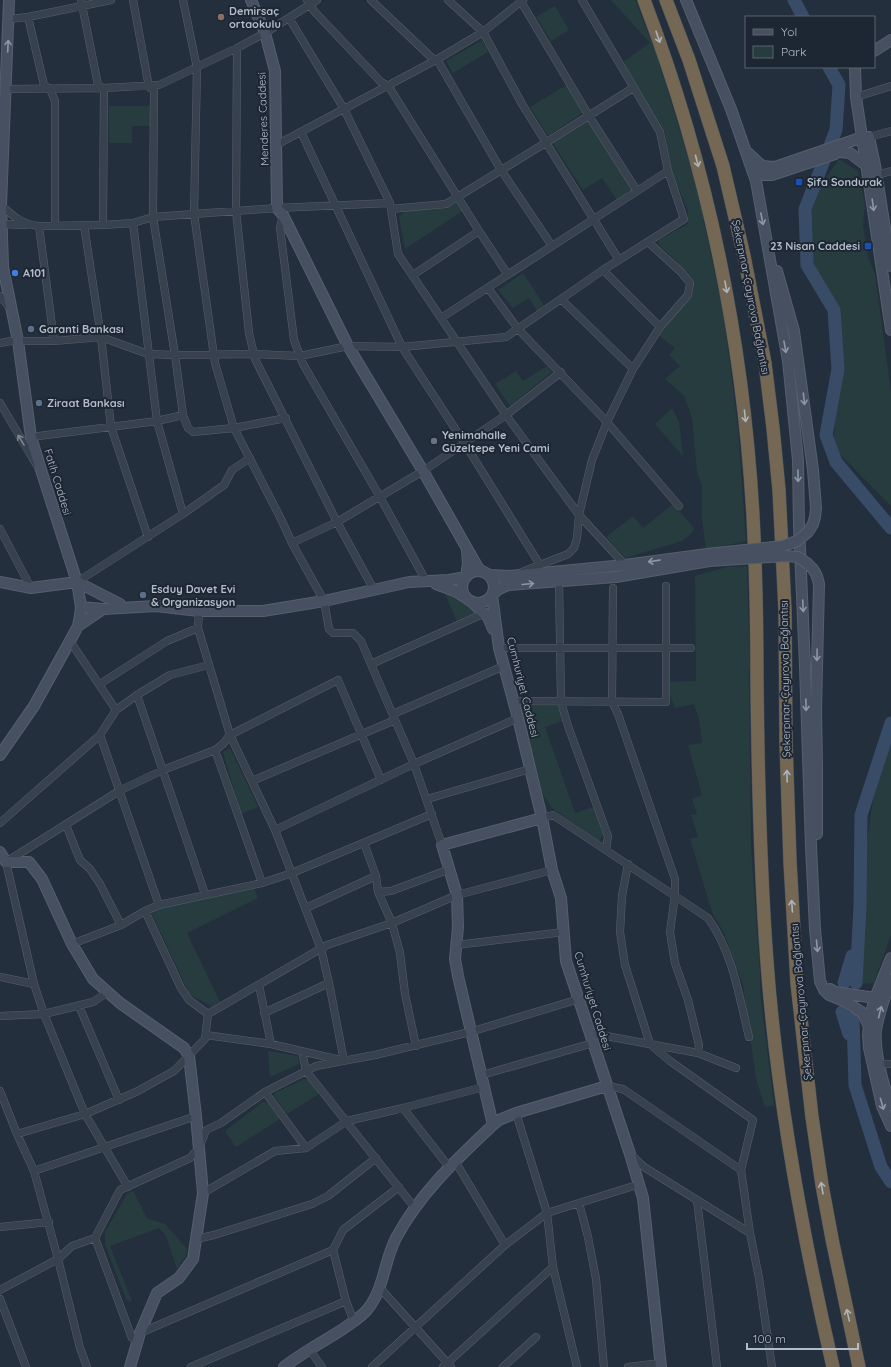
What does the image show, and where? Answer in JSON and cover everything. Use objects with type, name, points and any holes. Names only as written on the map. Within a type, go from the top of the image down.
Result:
[{"type":"highway","name":"Şekerpınar-Çayırova Bağlantısı","points":[[644,0],[680,102],[703,184],[724,279],[742,385],[750,470],[756,580],[760,835],[767,963],[779,1080],[790,1159],[806,1244],[833,1367]]},
{"type":"highway","name":"Şekerpınar-Çayırova Bağlantısı","points":[[666,0],[691,67],[722,166],[744,256],[765,363],[779,490],[785,610],[786,742],[790,862],[797,982],[811,1110],[822,1185],[859,1367]]},
{"type":"street","name":"Fatih Caddesi","points":[[0,755],[34,706],[70,641],[78,626],[81,604],[77,582],[31,437],[18,341],[3,267],[1,199],[9,0]]},
{"type":"street","points":[[9,19],[28,17],[82,3],[111,0]]},
{"type":"street","points":[[133,0],[149,87],[154,90],[153,217],[183,415],[188,428],[193,432],[234,428],[286,418]]},
{"type":"street","points":[[184,0],[197,68],[194,214],[214,363],[234,428],[292,543],[324,601],[330,629],[333,633],[353,633],[361,640],[414,764],[427,799],[457,895],[458,927],[455,959],[470,1032],[482,1075],[493,1125]]},
{"type":"street","name":"Menderes Caddesi","points":[[251,0],[265,33],[275,72],[276,145],[280,212]]},
{"type":"street","points":[[0,74],[6,88],[50,89],[159,86],[265,33],[309,3],[317,0]]},
{"type":"street","points":[[371,0],[437,59],[501,170],[552,246]]},
{"type":"street","points":[[448,0],[483,32],[522,104],[619,260]]},
{"type":"street","points":[[390,88],[395,82],[483,32],[522,0],[589,116],[637,191]]},
{"type":"street","points":[[0,344],[11,341],[54,341],[101,337],[148,354],[254,354],[300,356],[348,346],[402,347],[457,343],[506,337],[603,270],[684,219],[668,171],[660,132],[582,0]]},
{"type":"street","points":[[686,0],[731,109],[760,197]]},
{"type":"street","points":[[82,3],[98,85],[104,88]]},
{"type":"street","points":[[309,3],[381,86],[390,88],[508,275]]},
{"type":"street","points":[[28,17],[44,84],[50,89],[55,101],[55,226]]},
{"type":"street","points":[[289,18],[344,109],[390,206],[398,254],[506,415],[579,515],[625,565]]},
{"type":"street","points":[[875,50],[891,40]]},
{"type":"street","points":[[237,48],[236,211],[249,334],[255,359],[337,522],[374,590]]},
{"type":"street","points":[[855,68],[856,97],[865,139],[877,175],[887,218],[891,261]]},
{"type":"street","points":[[276,145],[344,109],[381,86]]},
{"type":"street","points":[[856,97],[891,86]]},
{"type":"street","points":[[103,225],[104,88]]},
{"type":"street","points":[[1,224],[39,226],[103,225],[133,223],[153,217],[236,211],[280,212],[335,206],[446,204],[633,88]]},
{"type":"street","points":[[752,170],[764,175],[772,175],[808,160],[891,131]]},
{"type":"street","points":[[301,132],[402,347],[465,444],[540,565]]},
{"type":"street","points":[[865,139],[867,166],[891,330]]},
{"type":"street","points":[[838,149],[850,153],[867,166]]},
{"type":"street","points":[[745,150],[762,166],[775,166],[808,160]]},
{"type":"street","points":[[775,166],[768,170],[762,178],[760,208],[788,361],[798,460],[799,526],[806,666],[809,798],[815,929],[820,981],[824,990],[832,997],[846,1002],[860,1010],[866,1016],[869,1027]]},
{"type":"street","points":[[441,318],[668,171]]},
{"type":"street","points":[[877,175],[891,171]]},
{"type":"street","points":[[1,199],[15,218],[30,225]]},
{"type":"street","points":[[280,212],[348,346],[423,471],[477,566],[491,578],[494,590],[492,595]]},
{"type":"street","points":[[280,212],[280,228],[294,340],[300,356],[426,581],[445,586],[455,591],[484,613],[491,622],[499,648],[691,648]]},
{"type":"street","points":[[133,223],[157,421],[183,514]]},
{"type":"street","points":[[84,225],[101,337],[111,427],[148,537]]},
{"type":"street","points":[[39,226],[54,341]]},
{"type":"street","points":[[413,275],[479,231]]},
{"type":"street","points":[[466,547],[468,563],[462,589],[470,601],[482,602],[488,599],[499,589],[508,585],[616,576],[708,558],[783,546],[797,541],[808,532],[813,524],[816,508],[813,470],[801,378],[794,331],[781,283],[766,239]]},
{"type":"street","points":[[510,576],[568,554],[574,548],[577,538],[579,515],[592,460],[607,422],[632,369],[660,327],[688,295],[690,283],[681,272],[648,242]]},
{"type":"street","points":[[603,270],[660,327]]},
{"type":"street","points":[[488,288],[518,329],[561,372],[607,422],[679,506]]},
{"type":"street","points":[[0,296],[12,310]]},
{"type":"street","points":[[560,299],[632,369]]},
{"type":"street","points":[[292,543],[337,522],[423,471],[506,415],[561,372]]},
{"type":"street","points":[[0,403],[42,473]]},
{"type":"street","points":[[31,437],[157,421],[183,415]]},
{"type":"street","points":[[0,582],[31,588],[77,582],[183,514],[224,485],[232,470],[250,458]]},
{"type":"street","points":[[0,529],[31,588]]},
{"type":"street","points":[[81,604],[103,609],[156,606],[198,611],[263,611],[324,601],[410,582],[449,580],[466,577],[475,572],[494,576],[510,576],[708,558],[798,557],[814,569],[819,584],[816,710],[817,765],[815,929]]},
{"type":"street","points":[[559,581],[561,702],[568,726],[608,836],[606,850]]},
{"type":"street","points":[[77,582],[120,604],[135,608]]},
{"type":"street","points":[[514,701],[666,702],[666,586]]},
{"type":"street","points":[[613,588],[612,702],[618,714],[676,879],[676,895],[670,932],[676,963],[688,1000],[699,1045],[698,1053]]},
{"type":"street","name":"Cumhuriyet Caddesi","points":[[492,595],[499,648],[514,701],[542,818],[552,870],[561,898],[566,961],[640,1184],[643,1198],[661,1365]]},
{"type":"street","points":[[81,604],[120,604]]},
{"type":"street","points":[[78,626],[103,609]]},
{"type":"street","points":[[198,611],[198,628],[230,735],[275,830],[321,949],[344,1061]]},
{"type":"street","points":[[371,664],[484,613]]},
{"type":"street","points":[[100,684],[167,641],[198,628]]},
{"type":"street","points":[[70,641],[116,710]]},
{"type":"street","points":[[0,823],[100,735],[116,710],[170,675],[209,665]]},
{"type":"street","points":[[252,781],[361,734],[504,666]]},
{"type":"street","points":[[6,862],[119,791],[163,770],[215,750],[223,744],[230,735],[338,680],[381,780]]},
{"type":"street","points":[[137,695],[205,894]]},
{"type":"street","points":[[275,830],[414,764],[518,718]]},
{"type":"street","points":[[100,735],[159,905]]},
{"type":"street","points":[[215,750],[262,883]]},
{"type":"street","points":[[427,799],[530,769]]},
{"type":"street","points":[[72,944],[121,925],[145,911],[159,905],[262,883],[292,873],[432,814]]},
{"type":"street","points":[[442,845],[553,815],[676,895],[708,918],[718,932],[732,967],[749,1038]]},
{"type":"street","points":[[66,825],[80,860],[90,870],[100,884],[121,925]]},
{"type":"street","points":[[364,843],[376,876],[378,892],[392,923],[400,953],[405,994],[416,1046]]},
{"type":"street","points":[[0,852],[6,862],[34,984],[44,1014],[85,1114],[128,1187]]},
{"type":"street","points":[[6,862],[29,862],[42,879],[72,944],[93,980],[154,1028],[184,1048],[189,1056],[203,1192],[193,1259],[180,1278],[157,1293],[139,1337],[130,1367]]},
{"type":"street","points":[[628,864],[622,896],[620,932],[624,965],[650,1044],[670,1061],[753,1120],[741,1170],[772,1367]]},
{"type":"street","points":[[378,892],[391,891],[450,869]]},
{"type":"street","points":[[208,1014],[327,945],[392,923],[457,895],[552,870]]},
{"type":"street","points":[[306,908],[376,876]]},
{"type":"street","points":[[145,911],[181,988],[189,1000],[208,1014]]},
{"type":"street","points":[[456,945],[564,932]]},
{"type":"street","points":[[891,958],[876,998],[869,1027],[869,1048],[882,1106],[891,1126]]},
{"type":"street","points":[[819,970],[826,986],[835,992],[876,998],[882,997],[887,990]]},
{"type":"street","points":[[0,977],[34,984]]},
{"type":"street","points":[[891,980],[881,1008],[876,1031],[879,1064],[891,1105]]},
{"type":"street","points":[[264,1013],[329,983]]},
{"type":"street","points":[[258,985],[271,1044]]},
{"type":"street","points":[[0,1016],[44,1014],[93,1002],[108,992]]},
{"type":"street","points":[[0,1290],[58,1259],[72,1246],[96,1238],[120,1190],[190,1158],[199,1148],[206,1130],[222,1123],[265,1092],[306,1071],[316,1066],[416,1046],[470,1032],[579,999]]},
{"type":"street","points":[[79,1006],[119,1100]]},
{"type":"street","points":[[17,1134],[85,1114],[136,1092],[174,1071],[205,1039],[208,1014]]},
{"type":"street","points":[[206,1034],[271,1044],[344,1061]]},
{"type":"street","points":[[482,1075],[592,1038],[650,1044],[698,1053],[736,1068]]},
{"type":"street","points":[[302,1051],[306,1071],[415,1208]]},
{"type":"street","points":[[879,1064],[891,1064]]},
{"type":"street","points":[[284,1367],[309,1349],[354,1322],[367,1310],[380,1288],[396,1239],[415,1208],[439,1177],[499,1120],[516,1113],[607,1086],[623,1089],[741,1170]]},
{"type":"street","points":[[203,1192],[274,1151],[306,1148],[347,1121],[484,1087]]},
{"type":"street","points":[[0,1091],[34,1171],[80,1348],[87,1367]]},
{"type":"street","points":[[265,1092],[306,1148]]},
{"type":"street","points":[[404,1108],[452,1164],[505,1245]]},
{"type":"street","points":[[516,1113],[547,1213],[553,1267],[578,1367]]},
{"type":"street","points":[[34,1171],[196,1116]]},
{"type":"street","points":[[630,1154],[644,1167],[750,1233]]},
{"type":"street","points":[[196,1239],[214,1235],[312,1204],[328,1196],[376,1158]]},
{"type":"street","points":[[372,1367],[505,1245],[547,1213],[640,1184]]},
{"type":"street","points":[[96,1238],[132,1338],[139,1337],[333,1250],[343,1230],[399,1188]]},
{"type":"street","points":[[697,1200],[718,1367]]},
{"type":"street","points":[[579,1203],[596,1279],[604,1367]]},
{"type":"street","points":[[0,1227],[48,1222]]},
{"type":"street","points":[[333,1250],[346,1301],[354,1322]]},
{"type":"street","points":[[380,1288],[447,1366],[553,1267]]},
{"type":"street","points":[[0,1299],[26,1367]]},
{"type":"street","points":[[191,1367],[346,1301]]},
{"type":"street","points":[[503,1367],[536,1337]]},
{"type":"street","points":[[309,1349],[322,1367]]},
{"type":"street","points":[[628,1367],[661,1365]]},
{"type":"green space","points":[[611,0],[635,0],[656,53],[698,194],[724,317],[738,428],[746,541],[706,550],[702,519],[702,485],[697,473],[692,418],[684,396],[665,379],[680,366],[669,355],[675,348],[658,335],[691,297],[693,291],[692,284],[683,269],[658,244],[659,240],[688,224],[688,211],[671,171],[665,132],[623,62],[650,43]]},
{"type":"green space","points":[[555,6],[569,30],[551,41],[536,17]]},
{"type":"green space","points":[[482,40],[488,52],[453,73],[446,61]]},
{"type":"green space","points":[[568,84],[584,112],[548,136],[530,107]]},
{"type":"green space","points":[[109,106],[150,106],[150,126],[132,126],[132,143],[109,143]]},
{"type":"green space","points":[[588,120],[633,190],[617,200],[602,178],[583,190],[552,142]]},
{"type":"green space","points":[[839,159],[858,171],[865,205],[863,226],[868,257],[875,274],[891,392],[891,506],[833,447],[839,373],[838,324],[830,292],[812,263],[809,226],[815,194]]},
{"type":"green space","points":[[459,202],[464,210],[405,249],[399,217],[405,211],[447,208]]},
{"type":"green space","points":[[523,273],[544,305],[537,311],[529,298],[513,308],[498,290]]},
{"type":"green space","points":[[547,366],[552,372],[510,406],[495,384],[516,371],[523,381]]},
{"type":"green space","points":[[672,408],[679,422],[683,456],[655,424]]},
{"type":"green space","points":[[673,504],[694,528],[692,533],[682,541],[625,558],[606,537],[633,516],[643,528]]},
{"type":"green space","points":[[747,566],[750,668],[751,847],[760,991],[774,1106],[765,1107],[756,1079],[743,985],[724,933],[712,912],[690,839],[698,837],[691,815],[697,814],[692,799],[702,795],[688,745],[702,743],[699,719],[694,704],[675,708],[670,696],[668,682],[696,681],[695,576],[727,567]]},
{"type":"green space","points":[[444,592],[472,605],[478,612],[457,622]]},
{"type":"green space","points":[[524,705],[558,706],[563,721],[545,727],[575,813],[594,807],[604,834],[599,841],[553,809],[543,795],[521,708]]},
{"type":"green space","points":[[891,731],[891,935],[874,983],[860,984],[864,926],[864,862],[874,793]]},
{"type":"green space","points":[[230,748],[258,807],[241,814],[223,752]]},
{"type":"green space","points":[[254,888],[258,898],[187,933],[220,1002],[213,1007],[190,995],[151,912],[161,908]]},
{"type":"green space","points":[[268,1051],[298,1056],[299,1064],[270,1077]]},
{"type":"green space","points":[[304,1079],[309,1080],[319,1094],[287,1114],[274,1096],[275,1093]]},
{"type":"green space","points":[[263,1102],[268,1103],[280,1119],[236,1147],[225,1131]]},
{"type":"green space","points":[[133,1191],[147,1218],[165,1224],[187,1249],[186,1256],[177,1269],[166,1236],[159,1228],[110,1246],[132,1301],[130,1302],[126,1299],[105,1244],[105,1232],[127,1194]]},
{"type":"waterway","points":[[794,0],[802,16]]},
{"type":"waterway","points":[[830,68],[839,85],[836,130],[805,209],[807,265],[834,310],[838,369],[826,435],[836,462],[891,528]]},
{"type":"waterway","points":[[856,983],[860,906],[861,815],[891,723]]},
{"type":"waterway","points":[[844,983],[852,956]]},
{"type":"waterway","points":[[842,1012],[849,1034]]},
{"type":"waterway","points":[[853,1017],[855,1085],[881,1167],[891,1182]]},
{"type":"place","name":"Demirsaç ortaokulu","points":[[221,17]]},
{"type":"place","name":"Şifa Sondurak","points":[[799,182]]},
{"type":"place","name":"23 Nisan Caddesi","points":[[868,246]]},
{"type":"place","name":"A101","points":[[15,273]]},
{"type":"place","name":"Garanti Bankası","points":[[31,329]]},
{"type":"place","name":"Ziraat Bankası","points":[[39,403]]},
{"type":"place","name":"Yenimahalle Güzeltepe Yeni Cami","points":[[434,441]]},
{"type":"place","name":"Esduy Davet Evi & Organizasyon","points":[[143,595]]}]
